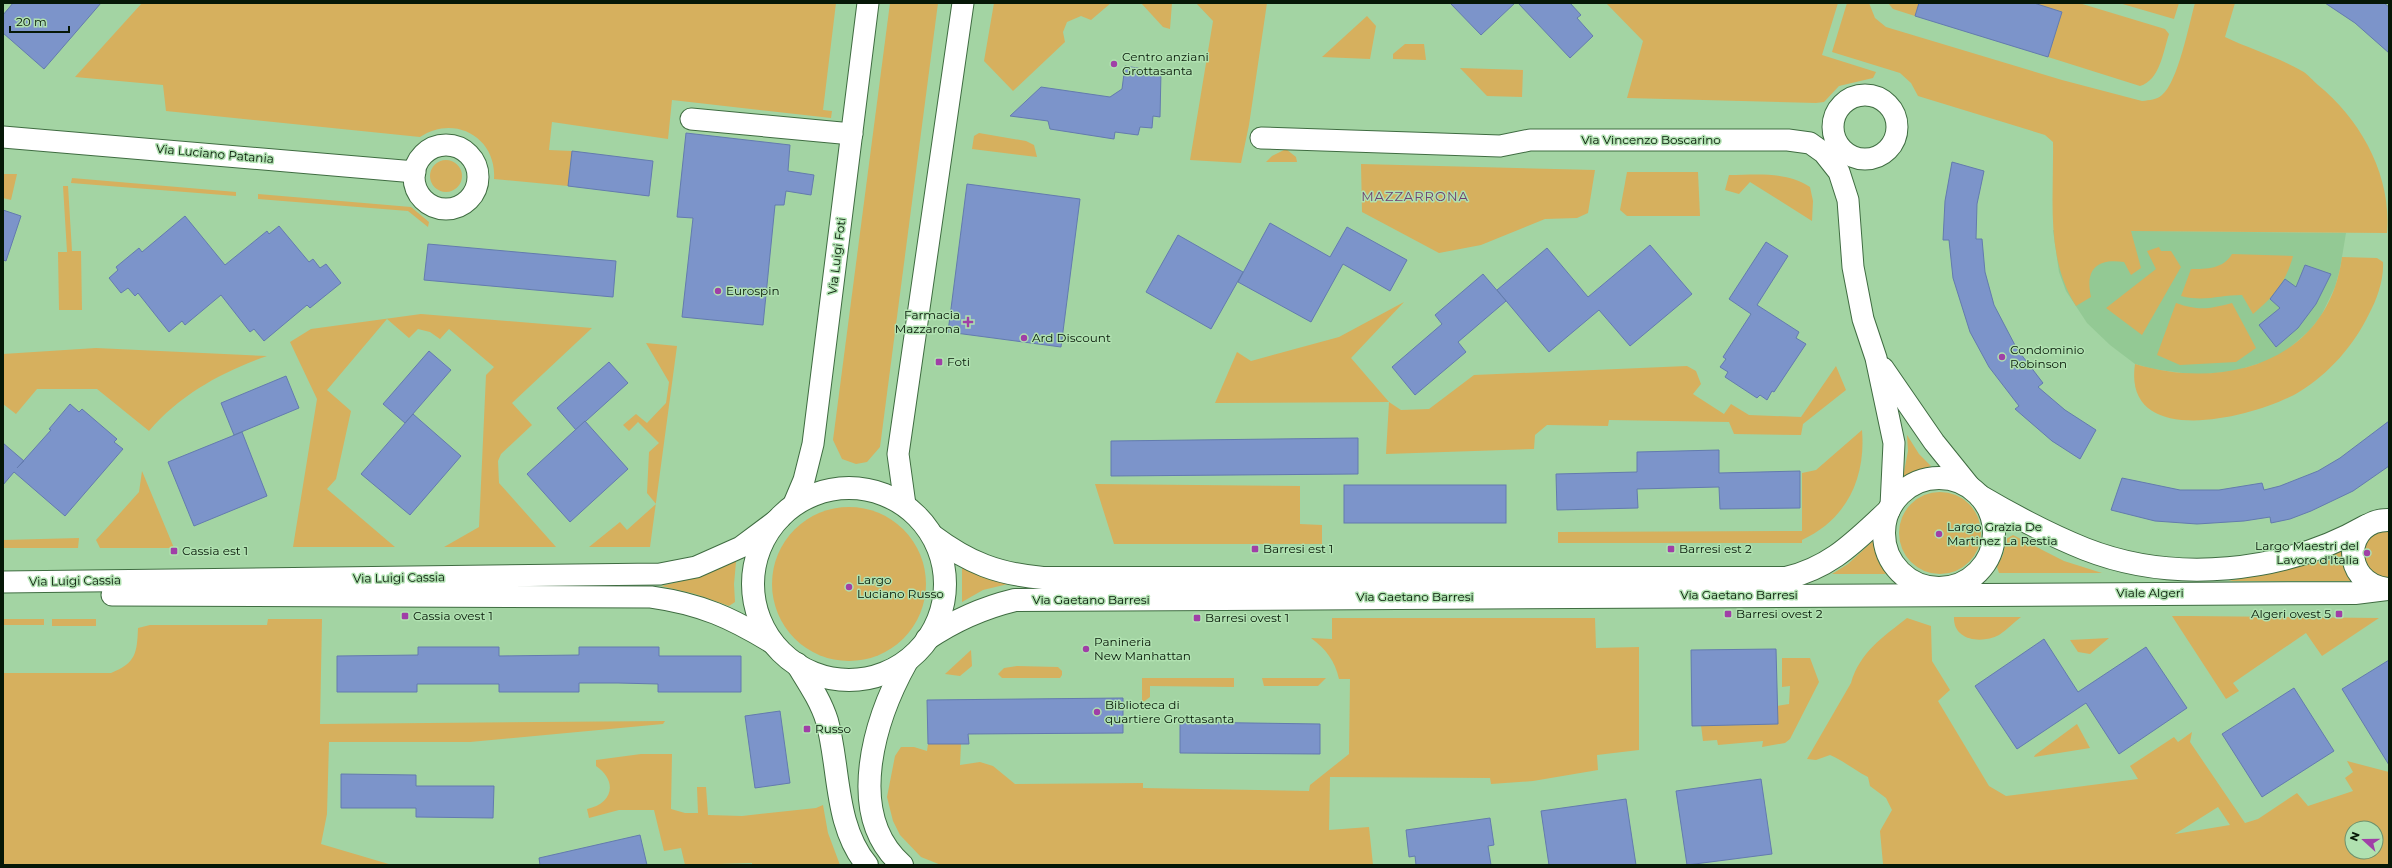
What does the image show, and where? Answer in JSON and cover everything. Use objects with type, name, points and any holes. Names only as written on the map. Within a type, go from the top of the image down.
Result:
[{"type":"street","name":"Via Luigi Foti","points":[[787,511],[804,480],[813,444],[868,3]]},
{"type":"street","points":[[906,505],[898,454],[963,3]]},
{"type":"street","points":[[1869,95],[1887,103],[1893,111],[1897,121],[1897,132],[1894,142],[1887,151],[1877,157],[1866,159],[1855,158],[1845,153],[1838,144],[1834,134],[1836,114],[1841,106],[1849,99],[1869,95]]},
{"type":"street","points":[[691,119],[852,134]]},
{"type":"street","points":[[1810,143],[1834,134]]},
{"type":"street","name":"Via Luciano Patania","points":[[7,136],[415,172]]},
{"type":"street","name":"Via Vincenzo Boscarino","points":[[1261,138],[1500,146],[1530,140],[1788,140],[1810,143],[1824,153],[1834,163],[1839,172],[1848,200],[1853,267],[1863,319],[1876,358]]},
{"type":"street","points":[[1848,200],[1854,177],[1866,159]]},
{"type":"street","points":[[1876,358],[1934,442],[1975,492],[1992,518],[1993,543],[1990,554],[1984,566],[1965,582],[1912,595]]},
{"type":"street","points":[[1876,358],[1894,443],[1890,508],[1883,534],[1889,558],[1905,578],[1914,583],[1968,594]]},
{"type":"street","points":[[1890,508],[1906,489],[1927,479],[1950,479],[1975,492]]},
{"type":"street","points":[[902,865],[885,846],[871,814],[869,794],[871,764],[880,721],[893,685],[907,661],[927,639],[938,620],[944,600],[944,570],[941,556],[933,536],[921,520],[906,505],[888,496],[869,490],[850,488],[830,490],[810,496],[787,511],[768,533],[760,550],[755,570],[754,589],[757,609],[764,628],[774,644],[797,664],[814,673],[833,678],[852,680],[872,677],[890,671],[907,661]]},
{"type":"street","name":"Viale Algeri","points":[[1975,492],[2022,521],[2085,549],[2122,560],[2173,568],[2224,568],[2275,561],[2331,544],[2380,520]]},
{"type":"street","name":"Via Gaetano Barresi","points":[[933,536],[954,552],[987,568],[1010,574],[1043,578],[1786,578],[1808,572],[1834,558],[1855,542],[1890,508]]},
{"type":"street","name":"Via Luigi Cassia","points":[[3,582],[660,574],[696,567],[741,547],[787,511]]},
{"type":"street","points":[[2380,520],[2355,541],[2353,560],[2356,570],[2365,581],[2377,588],[2388,589]]},
{"type":"street","name":"Viale Algeri","points":[[1912,595],[2355,593],[2388,589]]},
{"type":"street","name":"Via Luigi Cassia","points":[[3,595],[652,597],[679,601],[729,617],[774,644]]},
{"type":"street","name":"Via Gaetano Barresi","points":[[927,639],[960,618],[987,607],[1015,600],[1912,595]]},
{"type":"street","points":[[797,664],[812,688],[826,720],[842,810],[850,836],[867,865]]},
{"type":"shaded area","points":[[142,3],[836,3],[823,110],[832,111],[831,118],[672,100],[668,139],[552,122],[549,150],[572,151],[568,186],[494,179],[493,164],[488,151],[481,141],[471,134],[459,129],[446,128],[433,130],[420,137],[166,111],[163,85],[75,77]]},
{"type":"shaded area","points":[[890,3],[938,3],[880,447],[867,462],[856,464],[842,459],[833,440]]},
{"type":"shaded area","points":[[994,3],[1111,3],[1091,20],[1081,16],[1067,22],[1063,32],[1065,42],[1013,91],[984,61]]},
{"type":"shaded area","points":[[1141,3],[1172,3],[1170,29],[1163,27]]},
{"type":"shaded area","points":[[1196,3],[1267,3],[1249,125],[1241,163],[1190,160],[1213,21]]},
{"type":"shaded area","points":[[1606,3],[1838,3],[1822,55],[1876,72],[1873,78],[1839,86],[1824,102],[1816,103],[1627,98],[1643,41]]},
{"type":"shaded area","points":[[1847,3],[1869,3],[1875,18],[1886,27],[2062,80],[2142,101],[2157,98],[2168,88],[2178,66],[2195,3],[2235,3],[2225,37],[2283,61],[2304,72],[2334,99],[2360,132],[2379,170],[2387,212],[2387,233],[2131,231],[2141,268],[2131,275],[2124,262],[2114,261],[2100,264],[2091,273],[2091,297],[2076,306],[2066,287],[2059,268],[2055,247],[2053,227],[2053,142],[2045,135],[1918,96],[1911,83],[1900,73],[1832,52]]},
{"type":"shaded area","points":[[1888,3],[1919,3],[1915,16],[1893,9]]},
{"type":"shaded area","points":[[2034,3],[2079,3],[2165,29],[2169,34],[2156,72],[2147,83],[2140,86],[2048,57],[2062,12]]},
{"type":"shaded area","points":[[2119,3],[2179,3],[2174,19]]},
{"type":"shaded area","points":[[1367,16],[1376,26],[1370,59],[1322,57]]},
{"type":"shaded area","points":[[1405,44],[1424,44],[1426,60],[1393,59],[1393,54]]},
{"type":"shaded area","points":[[1460,68],[1523,70],[1522,97],[1487,96]]},
{"type":"shaded area","points":[[979,133],[1026,141],[1034,145],[1037,157],[972,149],[974,136]]},
{"type":"shaded area","points":[[1286,149],[1296,157],[1297,162],[1266,162],[1272,156]]},
{"type":"shaded area","points":[[443,160],[449,160],[458,164],[462,176],[458,188],[449,192],[443,192],[434,188],[430,179],[430,173],[434,164]]},
{"type":"shaded area","points":[[1361,164],[1595,170],[1588,213],[1577,218],[1545,219],[1481,245],[1439,253],[1362,212]]},
{"type":"shaded area","points":[[1627,172],[1698,172],[1700,216],[1627,216],[1620,210]]},
{"type":"shaded area","points":[[3,174],[17,174],[11,200],[3,198]]},
{"type":"shaded area","points":[[1729,175],[1771,175],[1791,178],[1801,182],[1810,187],[1813,201],[1812,221],[1750,182],[1739,194],[1725,190]]},
{"type":"shaded area","points":[[72,178],[236,192],[236,196],[71,183]]},
{"type":"shaded area","points":[[63,186],[68,186],[72,251],[81,251],[82,310],[59,310],[58,252],[67,252]]},
{"type":"shaded area","points":[[258,194],[411,207],[429,222],[428,227],[408,211],[258,199]]},
{"type":"shaded area","points":[[2053,230],[2346,233],[2340,269],[2335,287],[2321,316],[2310,330],[2284,353],[2267,361],[2235,371],[2197,375],[2153,369],[2135,364],[2110,345],[2087,323],[2066,291],[2059,272]]},
{"type":"shaded area","points":[[2159,247],[2161,251],[2171,251],[2181,267],[2142,335],[2106,308],[2156,269],[2147,251]]},
{"type":"shaded area","points":[[2232,254],[2293,256],[2283,281],[2273,295],[2253,314],[2242,295],[2205,298],[2190,298],[2181,296],[2191,269],[2214,267],[2224,263]]},
{"type":"shaded area","points":[[2342,257],[2377,258],[2383,262],[2379,289],[2372,308],[2356,337],[2340,358],[2310,385],[2280,402],[2254,411],[2226,417],[2197,420],[2170,418],[2149,409],[2137,391],[2135,364],[2169,371],[2203,373],[2236,370],[2267,360],[2294,344],[2316,322],[2333,293]]},
{"type":"shaded area","points":[[1404,302],[1351,358],[1389,402],[1215,403],[1237,352],[1251,361],[1339,337]]},
{"type":"shaded area","points":[[2176,303],[2191,307],[2204,308],[2217,307],[2232,303],[2256,348],[2236,362],[2180,365],[2157,355]]},
{"type":"shaded area","points":[[421,314],[592,328],[512,403],[532,425],[501,454],[498,461],[499,483],[556,547],[444,547],[479,527],[486,375],[494,367],[449,329],[440,339],[430,332],[418,329],[409,338],[387,319],[327,390],[351,411],[336,479],[327,489],[395,547],[293,547],[317,399],[290,342],[311,329]]},
{"type":"shaded area","points":[[646,343],[677,346],[656,504],[647,493],[649,452],[659,443],[638,422],[629,431],[623,425],[636,414],[647,423],[666,403],[669,382]]},
{"type":"shaded area","points":[[96,348],[267,356],[234,369],[203,386],[175,406],[149,431],[97,389],[37,389],[16,414],[3,404],[3,354]]},
{"type":"shaded area","points":[[1687,366],[1696,371],[1701,384],[1693,394],[1724,414],[1731,404],[1749,415],[1801,417],[1836,366],[1846,390],[1803,424],[1801,435],[1734,434],[1729,422],[1609,420],[1608,426],[1547,425],[1535,435],[1534,449],[1386,454],[1389,402],[1401,410],[1429,409],[1474,375]]},
{"type":"shaded area","points":[[1862,430],[1861,464],[1857,480],[1850,495],[1842,509],[1831,521],[1818,531],[1802,540],[1802,543],[1558,543],[1558,532],[1802,531],[1802,473],[1816,470]]},
{"type":"shaded area","points":[[1907,435],[1919,454],[1931,466],[1903,477],[1908,451]]},
{"type":"shaded area","points":[[142,471],[174,548],[100,548],[96,540],[139,492]]},
{"type":"shaded area","points":[[1095,484],[1300,486],[1300,524],[1322,525],[1322,544],[1114,544]]},
{"type":"shaded area","points":[[1940,492],[1956,495],[1969,504],[1978,517],[1981,533],[1978,549],[1969,562],[1956,571],[1940,574],[1924,571],[1911,562],[1902,549],[1899,533],[1902,517],[1911,504],[1924,495]]},
{"type":"shaded area","points":[[656,504],[650,547],[589,547],[620,522],[627,530]]},
{"type":"shaded area","points":[[841,507],[857,507],[879,512],[904,529],[921,554],[925,569],[925,599],[921,614],[904,639],[879,656],[857,661],[841,661],[819,656],[800,644],[789,633],[777,614],[772,592],[772,576],[777,554],[789,535],[800,524],[819,512]]},
{"type":"shaded area","points":[[2389,529],[2389,581],[2379,580],[2362,560],[2366,542],[2369,538]]},
{"type":"shaded area","points":[[2013,535],[2064,561],[2102,573],[1999,573],[1997,567],[2003,555],[2006,539]]},
{"type":"shaded area","points":[[79,538],[78,548],[3,548],[3,540]]},
{"type":"shaded area","points":[[1873,541],[1878,561],[1886,574],[1832,574],[1848,564]]},
{"type":"shaded area","points":[[2345,549],[2354,581],[2228,581],[2287,569]]},
{"type":"shaded area","points":[[728,561],[736,562],[734,584],[735,602],[729,606],[695,594],[661,586],[695,578]]},
{"type":"shaded area","points":[[962,567],[1008,584],[983,590],[962,602]]},
{"type":"shaded area","points":[[2172,616],[2379,618],[2322,656],[2306,633],[2233,683],[2239,691],[2226,699]]},
{"type":"shaded area","points":[[1954,617],[2021,617],[1999,635],[1992,638],[1977,640],[1963,636],[1958,631],[1955,625]]},
{"type":"shaded area","points":[[1332,618],[1595,618],[1596,648],[1639,647],[1639,750],[1597,755],[1598,770],[1533,781],[1491,784],[1490,778],[1330,777],[1329,830],[1369,827],[1373,865],[941,865],[921,857],[900,835],[893,821],[887,797],[895,756],[901,747],[914,747],[927,751],[928,744],[961,744],[960,765],[980,762],[993,766],[1015,784],[1143,783],[1143,788],[1309,791],[1310,785],[1349,754],[1350,679],[1339,679],[1329,656],[1311,638],[1332,639]]},
{"type":"shaded area","points":[[1907,618],[1931,626],[1932,661],[1950,690],[1938,701],[1989,786],[2006,796],[2138,779],[2130,766],[2174,737],[2178,742],[2192,732],[2190,742],[2245,823],[2258,819],[2297,793],[2308,806],[2353,791],[2345,778],[2353,772],[2347,761],[2389,772],[2389,865],[1877,865],[1883,864],[1880,831],[1892,810],[1886,798],[1870,786],[1868,777],[1835,757],[1830,755],[1816,760],[1807,759],[1851,683],[1860,662],[1881,639]],"holes":[[[2218,807],[2230,825],[2175,834]]]},
{"type":"shaded area","points":[[3,619],[44,619],[44,625],[3,625]]},
{"type":"shaded area","points":[[52,619],[96,619],[96,626],[52,626]]},
{"type":"shaded area","points":[[268,619],[322,619],[320,724],[665,721],[663,724],[470,742],[329,742],[327,814],[321,844],[392,865],[3,865],[3,673],[111,673],[126,665],[134,656],[137,644],[138,628],[150,625],[267,625]]},
{"type":"shaded area","points":[[2109,638],[2090,654],[2078,652],[2070,640]]},
{"type":"shaded area","points":[[971,650],[972,666],[960,676],[945,674]]},
{"type":"shaded area","points":[[1782,658],[1810,658],[1819,682],[1790,739],[1785,743],[1762,747],[1763,741],[1718,745],[1717,740],[1703,741],[1701,725],[1778,724],[1777,706],[1789,704],[1790,686],[1782,687]]},
{"type":"shaded area","points":[[1017,666],[1058,667],[1062,671],[1062,675],[1060,678],[1002,678],[998,674],[1004,668]]},
{"type":"shaded area","points":[[1142,678],[1234,678],[1234,687],[1150,686],[1150,697],[1142,703]]},
{"type":"shaded area","points":[[1262,678],[1326,678],[1318,686],[1264,686]]},
{"type":"shaded area","points":[[2077,724],[2090,748],[2034,757],[2035,755]]},
{"type":"shaded area","points":[[641,754],[672,754],[671,809],[685,813],[698,813],[697,787],[706,787],[708,815],[742,816],[816,808],[823,805],[828,833],[840,865],[752,865],[752,863],[685,865],[681,848],[664,851],[654,810],[619,810],[589,818],[587,809],[602,802],[610,791],[608,778],[596,766],[596,760]]},
{"type":"building","points":[[13,3],[101,3],[44,69],[3,33],[3,15]]},
{"type":"building","points":[[1450,3],[1515,3],[1481,35]]},
{"type":"building","points":[[1518,3],[1570,3],[1581,15],[1577,18],[1593,36],[1570,58]]},
{"type":"building","points":[[1919,3],[2034,3],[2062,12],[2048,57],[1915,16]]},
{"type":"building","points":[[2325,3],[2384,3],[2389,7],[2389,53],[2355,23]]},
{"type":"building","points":[[1125,66],[1161,72],[1160,117],[1153,116],[1152,128],[1140,127],[1138,135],[1115,132],[1114,139],[1050,129],[1048,121],[1010,116],[1041,87],[1110,97],[1122,89]]},
{"type":"building","points":[[686,133],[790,145],[788,171],[814,175],[811,195],[786,191],[784,205],[775,205],[763,325],[682,317],[693,218],[677,217]]},
{"type":"building","points":[[572,151],[653,161],[649,196],[568,186]]},
{"type":"building","points":[[1952,162],[1984,171],[1977,204],[1976,239],[1982,239],[1985,272],[1994,305],[2017,349],[2043,383],[2038,387],[2065,410],[2096,430],[2080,459],[2052,441],[2015,409],[2019,406],[1989,367],[1970,332],[1953,278],[1949,240],[1943,240],[1945,201]]},
{"type":"building","points":[[967,184],[1080,199],[1061,347],[948,332]]},
{"type":"building","points":[[3,210],[21,216],[6,261],[3,260]]},
{"type":"building","points":[[185,216],[225,265],[267,231],[269,234],[279,226],[309,262],[313,259],[320,268],[326,264],[341,283],[310,308],[307,305],[264,341],[254,329],[250,332],[221,295],[185,325],[182,321],[169,332],[138,293],[135,296],[128,288],[121,293],[109,278],[118,270],[116,267],[139,248],[142,252]]},
{"type":"building","points":[[1270,223],[1330,257],[1347,227],[1407,260],[1390,291],[1343,264],[1311,322],[1238,282]]},
{"type":"building","points":[[1178,235],[1243,272],[1211,329],[1146,292]]},
{"type":"building","points":[[1766,242],[1788,256],[1757,305],[1799,332],[1796,338],[1806,344],[1767,400],[1760,395],[1757,398],[1725,377],[1728,372],[1720,367],[1726,359],[1723,357],[1751,314],[1729,299]]},
{"type":"building","points":[[428,244],[616,261],[613,297],[424,280]]},
{"type":"building","points":[[1650,245],[1692,294],[1630,346],[1599,310],[1549,352],[1497,290],[1547,248],[1588,297]]},
{"type":"building","points":[[2305,265],[2331,274],[2316,304],[2298,328],[2276,347],[2259,325],[2280,308],[2270,299],[2285,279],[2296,287]]},
{"type":"building","points":[[1483,274],[1506,301],[1458,342],[1466,352],[1415,395],[1392,367],[1442,324],[1435,315]]},
{"type":"building","points":[[429,351],[451,370],[405,423],[383,404]]},
{"type":"building","points":[[609,362],[628,383],[576,430],[557,408]]},
{"type":"building","points":[[286,376],[299,408],[234,435],[221,403]]},
{"type":"building","points":[[70,404],[79,412],[82,409],[117,439],[114,442],[123,449],[65,516],[14,472],[3,485],[3,443],[24,461],[51,430],[49,429]]},
{"type":"building","points":[[413,414],[461,456],[410,515],[361,474]]},
{"type":"building","points":[[585,421],[628,469],[570,522],[527,474]]},
{"type":"building","points":[[2389,421],[2389,466],[2353,491],[2311,511],[2290,519],[2271,523],[2270,517],[2244,521],[2197,524],[2155,521],[2111,510],[2122,478],[2180,490],[2219,490],[2262,483],[2264,490],[2280,486],[2318,471],[2340,458]]},
{"type":"building","points":[[242,432],[267,496],[194,526],[168,462]]},
{"type":"building","points":[[1358,438],[1358,474],[1111,476],[1111,441]]},
{"type":"building","points":[[1719,450],[1719,473],[1800,471],[1800,508],[1720,509],[1719,487],[1637,489],[1638,508],[1557,510],[1556,474],[1637,472],[1637,452]]},
{"type":"building","points":[[1344,485],[1506,485],[1506,523],[1344,523]]},
{"type":"building","points":[[2044,639],[2078,692],[2146,647],[2187,708],[2119,754],[2086,703],[2017,749],[1975,686]]},
{"type":"building","points":[[418,647],[499,647],[499,656],[579,655],[579,647],[659,647],[659,656],[741,656],[741,692],[658,692],[658,684],[579,683],[579,692],[499,692],[499,684],[417,684],[417,692],[337,692],[337,656],[418,655]]},
{"type":"building","points":[[1776,649],[1778,724],[1692,726],[1691,650]]},
{"type":"building","points":[[2389,660],[2389,765],[2342,689]]},
{"type":"building","points":[[2294,688],[2334,751],[2262,797],[2222,734]]},
{"type":"building","points":[[1123,698],[1123,733],[968,734],[969,744],[928,744],[927,700]]},
{"type":"building","points":[[780,711],[790,783],[755,788],[745,716]]},
{"type":"building","points":[[1180,722],[1320,724],[1320,754],[1180,753]]},
{"type":"building","points":[[341,774],[416,775],[416,786],[494,786],[493,818],[416,817],[416,808],[341,808]]},
{"type":"building","points":[[1761,779],[1772,854],[1687,865],[1676,791]]},
{"type":"building","points":[[1626,799],[1636,865],[1549,865],[1541,811]]},
{"type":"building","points":[[1490,818],[1494,845],[1488,846],[1491,865],[1416,865],[1415,856],[1409,857],[1406,830]]},
{"type":"building","points":[[640,835],[647,865],[540,865],[539,858]]},
{"type":"place","name":"Centro anziani Grottasanta","points":[[1114,64]]},
{"type":"place","name":"Eurospin","points":[[718,291]]},
{"type":"place","name":"Farmacia Mazzarona","points":[[968,322]]},
{"type":"place","name":"Ard Discount","points":[[1024,338]]},
{"type":"place","name":"Condominio Robinson","points":[[2002,357]]},
{"type":"place","name":"Foti","points":[[939,362]]},
{"type":"place","name":"Largo Grazia De Martinez La Restia","points":[[1939,534]]},
{"type":"place","name":"Barresi est 1","points":[[1255,549]]},
{"type":"place","name":"Barresi est 2","points":[[1671,549]]},
{"type":"place","name":"Cassia est 1","points":[[174,551]]},
{"type":"place","name":"Largo Maestri del Lavoro d'Italia","points":[[2367,553]]},
{"type":"place","name":"Largo Luciano Russo","points":[[849,587]]},
{"type":"place","name":"Barresi ovest 2","points":[[1728,614]]},
{"type":"place","name":"Algeri ovest 5","points":[[2339,614]]},
{"type":"place","name":"Cassia ovest 1","points":[[405,616]]},
{"type":"place","name":"Barresi ovest 1","points":[[1197,618]]},
{"type":"place","name":"Panineria New Manhattan","points":[[1086,649]]},
{"type":"place","name":"Biblioteca di quartiere Grottasanta","points":[[1097,712]]},
{"type":"place","name":"Russo","points":[[807,729]]},
{"type":"district","name":"MAZZARRONA","points":[[1415,196]]}]
